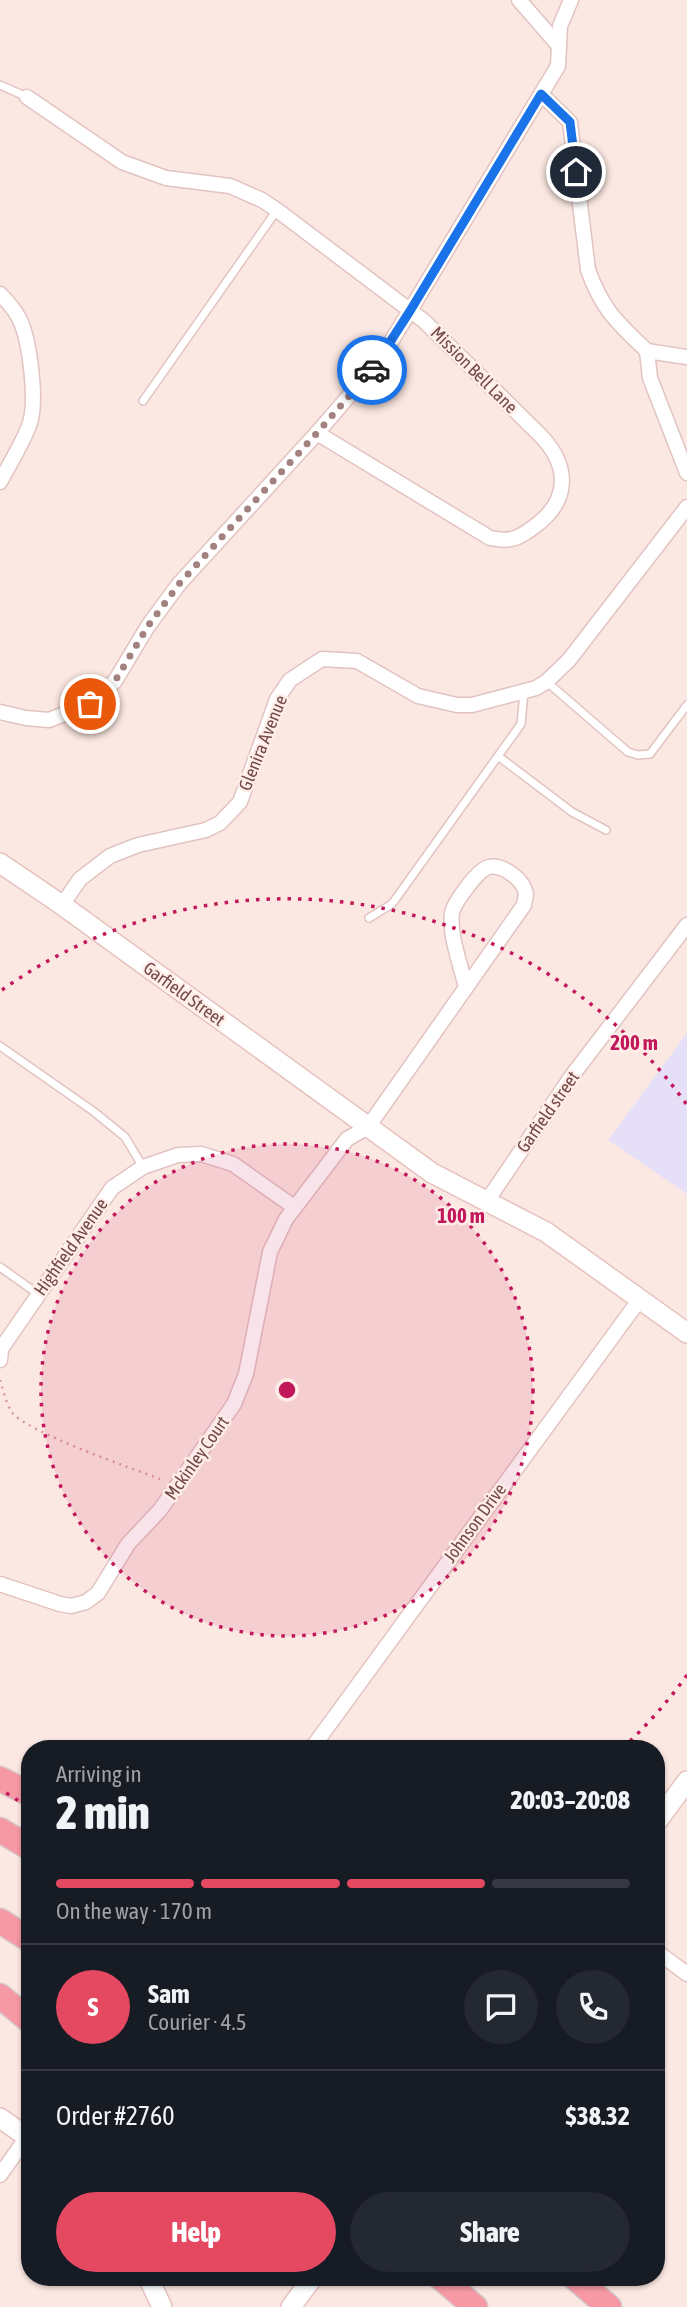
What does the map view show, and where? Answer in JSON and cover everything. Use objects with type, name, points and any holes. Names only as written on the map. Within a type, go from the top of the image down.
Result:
[{"type":"highway","points":[[0,1779],[21,1790]]},
{"type":"highway","points":[[0,1830],[21,1843]]},
{"type":"highway","points":[[0,1920],[21,1934]]},
{"type":"highway","points":[[0,1996],[21,2014]]},
{"type":"highway","points":[[450,2286],[475,2307]]},
{"type":"highway","points":[[584,2286],[609,2307]]},
{"type":"street","points":[[519,0],[559,46]]},
{"type":"street","points":[[0,712],[26,719],[48,720],[90,704],[115,681],[148,626],[179,584],[380,360],[558,66],[560,26],[571,0]]},
{"type":"street","points":[[541,94],[570,122],[588,270],[595,288],[615,321],[647,351],[687,357]]},
{"type":"street","name":"Mission Bell Lane","points":[[27,97],[136,169],[166,178],[230,186],[277,210],[410,311],[452,348],[554,451],[559,460],[561,491],[552,509],[522,537],[506,540],[490,538],[317,433]]},
{"type":"street","points":[[0,294],[14,310],[24,330],[33,399],[30,422],[0,482]]},
{"type":"street","points":[[647,351],[650,378],[687,473]]},
{"type":"street","name":"Glenira Avenue","points":[[62,905],[80,879],[110,856],[138,845],[206,830],[220,822],[240,802],[277,699],[290,680],[321,659],[357,661],[418,696],[457,705],[472,705],[546,682],[569,660],[687,508]]},
{"type":"street","name":"Garfield Street","points":[[0,863],[432,1173],[546,1232],[687,1333]]},
{"type":"street","points":[[294,1207],[347,1139],[368,1127],[466,988],[524,905],[526,893],[521,884],[502,868],[489,866],[479,872],[453,908],[451,923],[466,988]]},
{"type":"street","name":"Garfield street","points":[[487,1201],[571,1077],[687,925]]},
{"type":"street","name":"Highfield Avenue","points":[[0,1360],[1,1349],[111,1188],[143,1167],[178,1155],[201,1154],[233,1164],[294,1207]]},
{"type":"street","name":"Mckinley Court","points":[[0,1584],[71,1606],[86,1602],[99,1593],[128,1544],[160,1510],[234,1404],[246,1374],[270,1252],[294,1207]]},
{"type":"street","name":"Johnson Drive","points":[[318,1740],[640,1299]]},
{"type":"street","points":[[665,1811],[687,1781]]},
{"type":"street","points":[[665,1958],[687,1974]]},
{"type":"street","points":[[0,2118],[21,2133]]},
{"type":"street","points":[[0,2175],[21,2147]]},
{"type":"street","points":[[152,2286],[162,2307]]},
{"type":"street","points":[[291,2307],[306,2286]]},
{"type":"lane","points":[[0,85],[27,97]]},
{"type":"lane","points":[[143,401],[277,210]]},
{"type":"lane","points":[[546,682],[628,752],[638,755],[650,754],[687,705]]},
{"type":"lane","points":[[369,918],[392,904],[521,724],[524,691]]},
{"type":"lane","points":[[498,756],[572,811],[606,830]]},
{"type":"lane","points":[[0,1046],[93,1111],[125,1137],[143,1167]]},
{"type":"lane","points":[[0,1267],[38,1294]]},
{"type":"path","points":[[0,1380],[11,1413],[20,1419],[43,1432],[160,1479]]},
{"type":"shaded area","points":[[687,1033],[687,1194],[608,1140]]},
{"type":"way so far","points":[[90,704],[115,681],[148,626],[179,584],[372,370]]},
{"type":"route","points":[[372,370],[541,94],[570,122],[576,172]]}]
